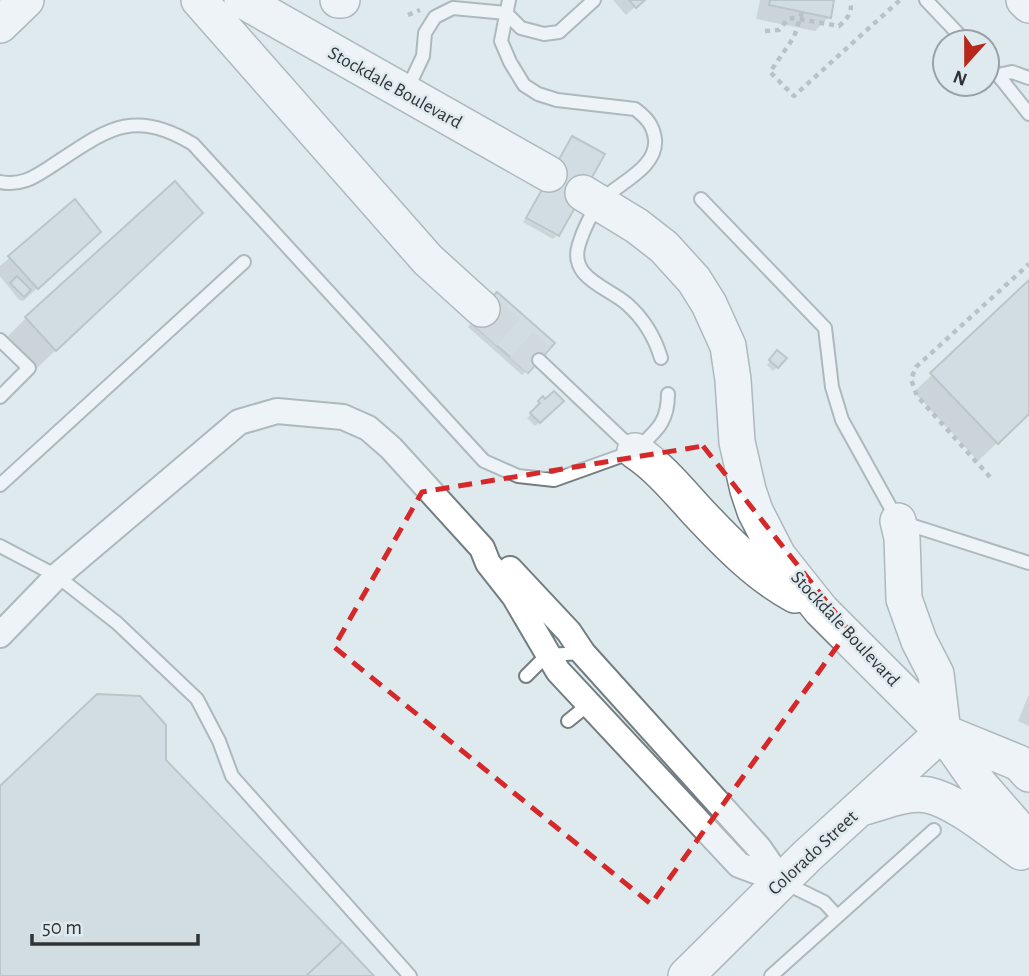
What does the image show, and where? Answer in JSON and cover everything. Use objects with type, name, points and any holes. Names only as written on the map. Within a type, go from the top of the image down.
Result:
[{"type":"main road","points":[[0,25],[26,0]]},
{"type":"main road","points":[[199,0],[428,260],[482,309]]},
{"type":"main road","name":"Stockdale Boulevard","points":[[242,0],[549,174]]},
{"type":"main road","points":[[1024,0],[1029,5]]},
{"type":"main road","name":"Stockdale Boulevard","points":[[592,198],[645,232],[676,258],[709,304],[729,354],[737,442],[755,511],[778,556],[821,610],[943,732],[980,785],[1029,841]]},
{"type":"main road","points":[[635,451],[653,463],[717,533],[774,583],[821,610]]},
{"type":"main road","points":[[898,520],[902,538],[904,599],[919,641],[936,674],[943,732],[1018,763],[1029,774]]},
{"type":"main road","name":"Colorado Street","points":[[686,976],[807,856],[943,732]]},
{"type":"main road","points":[[861,808],[908,795],[928,795],[960,808],[1029,858]]},
{"type":"street","points":[[0,635],[57,576],[239,422],[277,411],[344,417],[369,428],[391,448],[482,548],[498,557],[569,632],[583,653],[759,848],[782,881]]},
{"type":"street","points":[[482,548],[488,563],[514,596],[558,671],[739,865],[782,881]]},
{"type":"lane","points":[[508,7],[521,28],[544,34],[559,32],[594,0]]},
{"type":"lane","points":[[926,0],[953,28]]},
{"type":"lane","points":[[405,93],[423,56],[425,33],[435,17],[453,8],[508,7]]},
{"type":"lane","points":[[508,7],[501,41],[524,85],[538,94],[557,100],[635,109],[645,116],[653,127],[655,146],[651,159],[592,198],[578,245],[578,264],[585,276],[629,306],[656,341],[661,358]]},
{"type":"lane","points":[[1001,74],[1012,72],[1029,78]]},
{"type":"lane","points":[[1001,79],[1029,114]]},
{"type":"lane","points":[[0,182],[14,184],[28,181],[97,137],[127,125],[149,124],[171,130],[193,144],[484,461],[518,476],[554,480],[635,451],[659,429],[668,411],[668,394]]},
{"type":"lane","points":[[701,199],[825,328],[832,387],[842,420],[898,520],[1029,563]]},
{"type":"lane","points":[[0,485],[244,262]]},
{"type":"lane","points":[[0,340],[29,369],[0,397]]},
{"type":"lane","points":[[539,360],[635,451]]},
{"type":"lane","points":[[0,546],[57,576],[117,623],[197,699],[219,741],[232,776],[410,976]]},
{"type":"lane","points":[[526,676],[547,654],[583,653]]},
{"type":"lane","points":[[568,721],[589,704]]},
{"type":"lane","points":[[771,976],[934,830]]},
{"type":"lane","points":[[782,881],[824,902],[837,916]]},
{"type":"path","points":[[765,31],[779,30],[788,19],[839,26],[851,12],[850,0]]},
{"type":"path","points":[[802,12],[794,37],[770,72],[794,96],[900,0]]},
{"type":"path","points":[[990,477],[917,396],[911,379],[916,367],[1029,264]]},
{"type":"highlighted area","points":[[703,446],[849,630],[651,904],[334,647],[422,492]]},
{"type":"building","points":[[629,0],[645,0],[636,8]]},
{"type":"building","points":[[770,0],[834,0],[831,18],[769,5]]},
{"type":"building","points":[[572,136],[605,154],[559,236],[526,218]]},
{"type":"building","points":[[175,181],[203,213],[56,351],[25,317]]},
{"type":"building","points":[[75,199],[101,232],[38,289],[8,256]]},
{"type":"building","points":[[17,276],[31,290],[24,297],[10,283]]},
{"type":"building","points":[[1029,280],[1029,414],[998,444],[930,373]]},
{"type":"building","points":[[497,292],[555,343],[528,373],[470,322]]},
{"type":"building","points":[[777,350],[787,358],[778,368],[769,360]]},
{"type":"building","points":[[554,391],[564,401],[540,423],[530,413],[543,396],[545,399]]},
{"type":"building","points":[[97,694],[140,696],[166,725],[166,760],[342,942],[306,976],[0,976],[0,786]]},
{"type":"building","points":[[342,942],[374,976],[306,976]]},
{"type":"tunnel","points":[[482,309],[539,360]]}]
